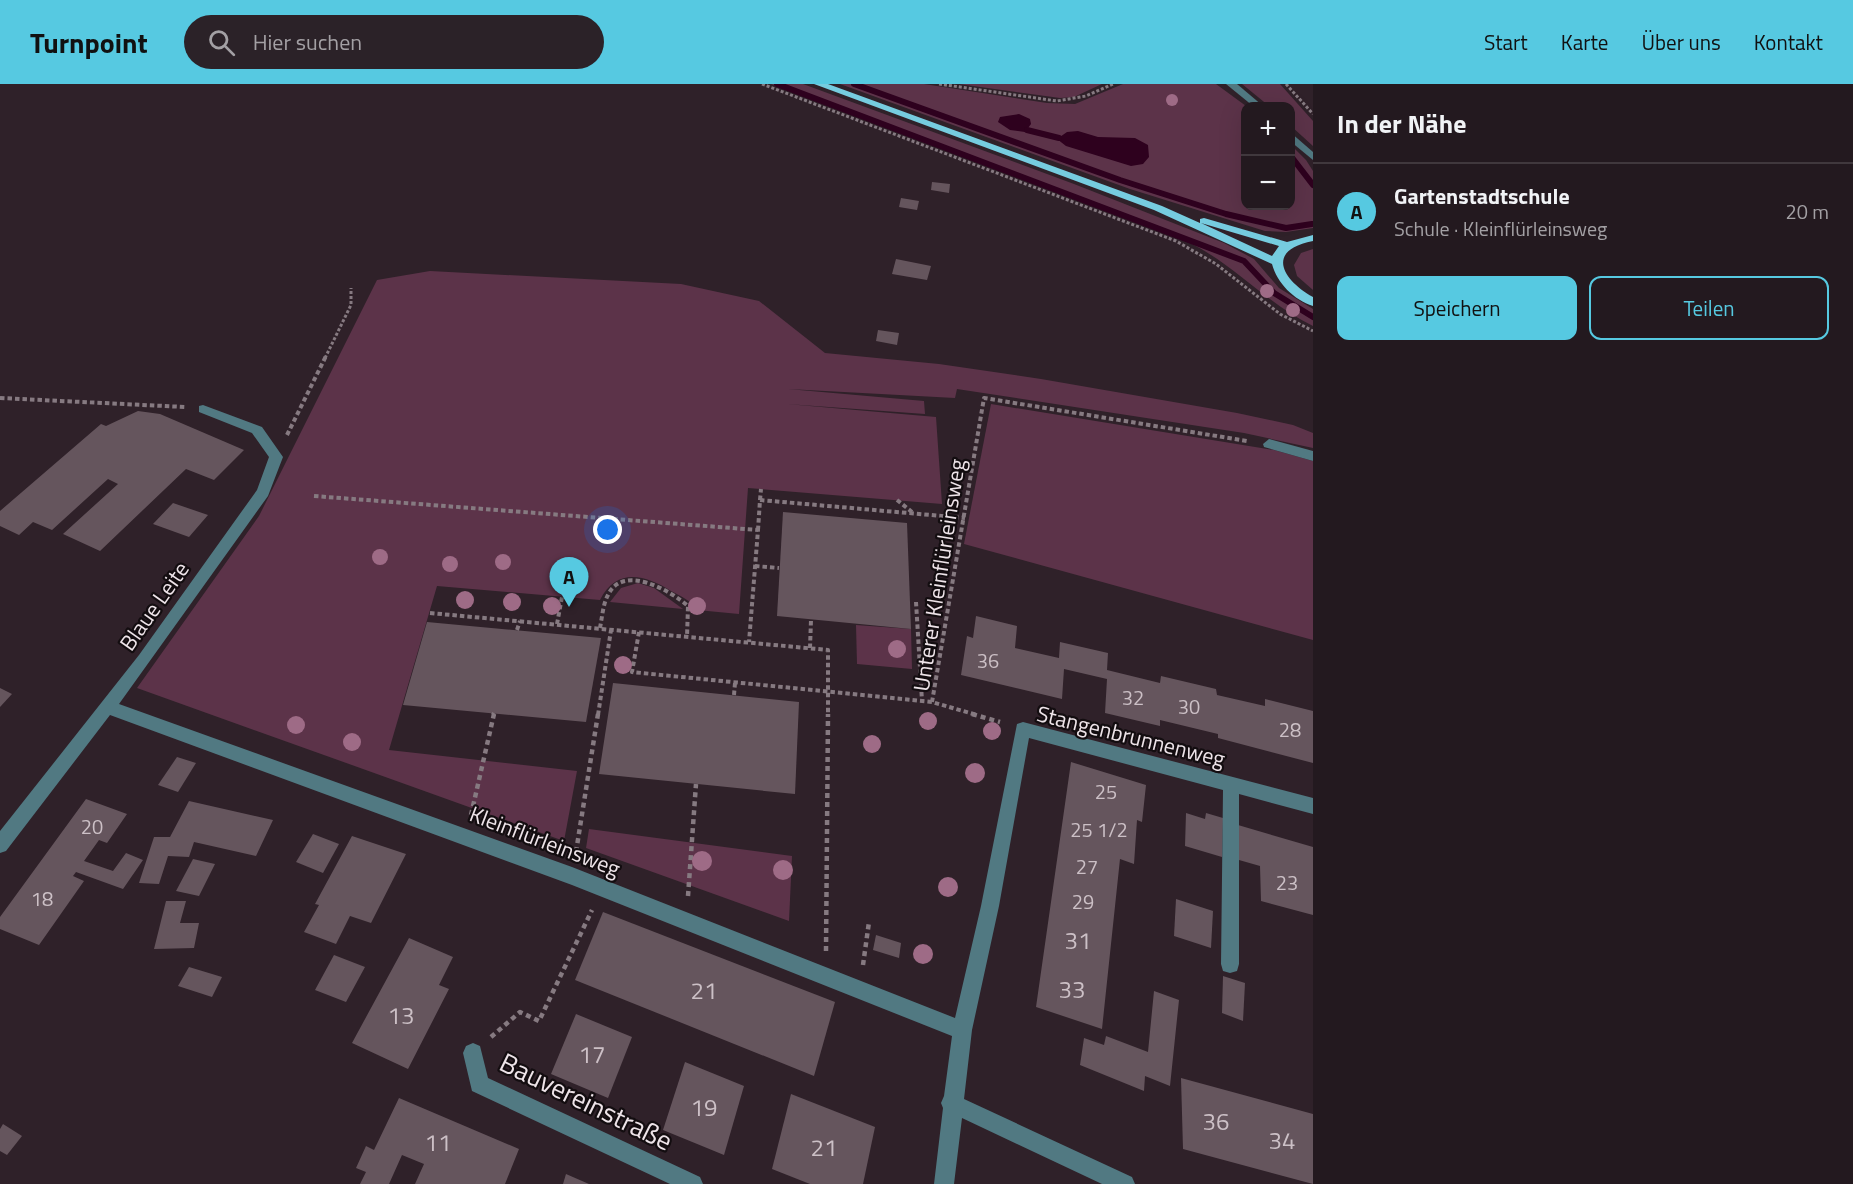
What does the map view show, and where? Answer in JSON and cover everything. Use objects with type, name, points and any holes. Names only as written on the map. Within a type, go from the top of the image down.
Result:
[{"type":"main road","points":[[819,84],[1158,208],[1287,245]]},
{"type":"main road","points":[[1158,208],[1275,261]]},
{"type":"main road","points":[[1313,238],[1287,245],[1279,252],[1275,261],[1278,273],[1288,286],[1313,302]]},
{"type":"street","points":[[1231,84],[1253,102]]},
{"type":"street","points":[[1295,140],[1313,157]]},
{"type":"street","points":[[203,409],[257,430],[276,457]]},
{"type":"street","points":[[1269,444],[1313,456]]},
{"type":"street","name":"Blaue Leite","points":[[3,837],[144,660],[263,492],[276,457]]},
{"type":"street","name":"Kleinflürleinsweg","points":[[107,707],[602,888],[962,1030]]},
{"type":"street","name":"Stangenbrunnenweg","points":[[962,1030],[990,906],[1023,729],[1313,806]]},
{"type":"street","points":[[1230,964],[1231,785]]},
{"type":"street","points":[[944,1184],[951,1103],[962,1030]]},
{"type":"street","name":"Bauvereinstraße","points":[[473,1053],[479,1084],[693,1184]]},
{"type":"street","points":[[951,1103],[1125,1184]]},
{"type":"path","points":[[762,84],[1176,241],[1216,264],[1280,314],[1313,332]]},
{"type":"path","points":[[939,84],[1057,100],[1086,96],[1113,84]]},
{"type":"path","points":[[1286,84],[1313,114]]},
{"type":"path","points":[[276,457],[345,320],[351,305],[351,288]]},
{"type":"path","points":[[0,398],[203,409]]},
{"type":"path","name":"Unterer Kleinflürleinsweg","points":[[1023,729],[932,702],[984,398],[1269,444]]},
{"type":"path","points":[[749,642],[761,489]]},
{"type":"path","points":[[314,496],[758,530]]},
{"type":"path","points":[[760,500],[965,518]]},
{"type":"path","points":[[897,500],[913,513]]},
{"type":"path","points":[[755,566],[780,568]]},
{"type":"path","points":[[600,628],[608,594],[622,584],[640,580],[658,586],[688,606],[687,637]]},
{"type":"path","points":[[557,624],[562,597]]},
{"type":"path","points":[[916,602],[922,701]]},
{"type":"path","points":[[430,613],[828,650],[826,976]]},
{"type":"path","points":[[810,648],[811,620]]},
{"type":"path","points":[[518,630],[520,621]]},
{"type":"path","points":[[579,829],[611,630]]},
{"type":"path","points":[[639,632],[632,672],[932,702]]},
{"type":"path","points":[[734,695],[735,683]]},
{"type":"path","points":[[466,837],[494,713]]},
{"type":"path","points":[[686,920],[696,784]]},
{"type":"path","points":[[473,1053],[520,1012],[539,1021],[602,888]]},
{"type":"path","points":[[860,988],[869,922]]},
{"type":"shaded area","points":[[771,84],[803,84],[1074,184],[1224,243],[1254,259],[1279,288],[1313,309],[1313,326],[1281,307],[1220,261],[1188,242]]},
{"type":"shaded area","points":[[840,84],[924,84],[1047,103],[1075,104],[1123,84],[1216,84],[1241,102],[1241,210],[1295,210],[1295,149],[1313,171],[1313,228],[1286,232],[1265,231],[1130,189]]},
{"type":"shaded area","points":[[959,84],[1102,84],[1074,97],[1060,98]]},
{"type":"shaded area","points":[[1242,84],[1280,84],[1313,121],[1313,146],[1295,130],[1295,102],[1264,102]]},
{"type":"shaded area","points":[[1019,114],[1030,119],[1031,124],[1025,132],[1010,130],[998,122],[1000,117]]},
{"type":"shaded area","points":[[1078,131],[1098,137],[1135,138],[1148,145],[1149,157],[1143,164],[1131,166],[1066,146],[1057,139],[1067,132]]},
{"type":"shaded area","points":[[1313,249],[1313,290],[1297,276],[1294,265],[1301,253]]},
{"type":"shaded area","points":[[430,271],[681,284],[759,301],[825,353],[939,364],[1237,413],[1293,425],[1313,433],[1313,448],[1244,433],[957,389],[955,398],[788,389],[924,401],[925,414],[787,404],[936,417],[942,504],[748,488],[739,614],[697,610],[691,603],[661,585],[632,577],[615,582],[600,600],[437,586],[389,750],[577,771],[564,841],[137,688],[259,516],[377,280]]},
{"type":"shaded area","points":[[991,404],[1274,450],[1313,461],[1313,640],[964,544]]},
{"type":"shaded area","points":[[638,583],[654,588],[683,609],[610,602],[621,588]]},
{"type":"shaded area","points":[[856,625],[911,629],[912,669],[857,664]]},
{"type":"shaded area","points":[[589,829],[792,856],[789,921],[586,848]]},
{"type":"building","points":[[932,182],[950,184],[949,193],[931,190]]},
{"type":"building","points":[[901,198],[919,201],[917,210],[899,207]]},
{"type":"building","points":[[896,259],[931,266],[927,280],[892,274]]},
{"type":"building","points":[[878,330],[899,333],[897,345],[876,341]]},
{"type":"building","points":[[138,411],[160,414],[244,450],[214,480],[186,469],[100,551],[63,534],[118,484],[108,479],[52,530],[33,522],[19,535],[0,526],[0,511],[101,424],[106,426]]},
{"type":"building","points":[[173,503],[208,515],[189,537],[153,524]]},
{"type":"building","points":[[783,512],[907,523],[911,629],[777,616]]},
{"type":"building","points":[[976,616],[1017,626],[1015,648],[1059,658],[1060,642],[1108,653],[1107,670],[1160,683],[1161,676],[1216,689],[1217,695],[1265,706],[1265,699],[1313,711],[1313,763],[1218,738],[1218,734],[1160,720],[1160,726],[1105,713],[1107,679],[1064,669],[1062,699],[961,675],[967,636],[973,638]]},
{"type":"building","points":[[427,622],[601,638],[586,722],[403,705]]},
{"type":"building","points":[[613,683],[799,702],[795,794],[599,774]]},
{"type":"building","points":[[0,688],[12,694],[0,707]]},
{"type":"building","points":[[177,757],[196,763],[178,792],[158,785]]},
{"type":"building","points":[[1071,762],[1146,785],[1142,822],[1137,820],[1134,864],[1120,859],[1102,1029],[1036,1007]]},
{"type":"building","points":[[86,799],[127,814],[107,843],[99,840],[84,861],[113,871],[126,853],[143,860],[123,889],[76,872],[73,876],[84,881],[39,945],[0,929],[0,917]]},
{"type":"building","points":[[189,801],[273,820],[256,856],[194,842],[189,857],[168,856],[159,884],[139,883],[154,837],[170,837]]},
{"type":"building","points":[[1186,813],[1205,819],[1206,813],[1223,818],[1222,857],[1185,846]]},
{"type":"building","points":[[1238,825],[1313,847],[1313,915],[1261,901],[1260,866],[1239,860]]},
{"type":"building","points":[[313,834],[339,844],[323,873],[296,862]]},
{"type":"building","points":[[352,836],[406,854],[371,923],[350,916],[336,944],[304,932],[319,905],[315,904]]},
{"type":"building","points":[[193,859],[215,864],[199,896],[176,891]]},
{"type":"building","points":[[1176,899],[1213,911],[1211,948],[1174,936]]},
{"type":"building","points":[[166,901],[186,901],[180,923],[199,923],[194,948],[154,949]]},
{"type":"building","points":[[603,912],[835,1002],[814,1076],[575,980]]},
{"type":"building","points":[[876,935],[901,943],[899,958],[873,950]]},
{"type":"building","points":[[409,938],[453,957],[439,985],[449,989],[408,1069],[352,1043]]},
{"type":"building","points":[[334,955],[365,967],[346,1002],[315,990]]},
{"type":"building","points":[[189,967],[222,977],[212,997],[178,986]]},
{"type":"building","points":[[1223,976],[1245,983],[1243,1021],[1222,1013]]},
{"type":"building","points":[[1154,991],[1179,1000],[1170,1086],[1145,1076],[1144,1091],[1080,1065],[1084,1038],[1104,1045],[1106,1036],[1148,1052]]},
{"type":"building","points":[[576,1014],[632,1037],[608,1098],[551,1074]]},
{"type":"building","points":[[685,1062],[744,1086],[724,1155],[663,1130]]},
{"type":"building","points":[[1181,1078],[1313,1114],[1313,1184],[1183,1149]]},
{"type":"building","points":[[791,1094],[875,1127],[863,1184],[810,1184],[772,1169]]},
{"type":"building","points":[[399,1098],[519,1149],[505,1184],[415,1184],[424,1164],[402,1155],[389,1184],[360,1184],[366,1172],[356,1168],[366,1146],[374,1150]]},
{"type":"building","points":[[3,1124],[22,1136],[7,1155],[0,1151],[0,1129]]},
{"type":"building","points":[[566,1174],[589,1184],[563,1184]]},
{"type":"waterway","points":[[777,84],[1244,261],[1274,293],[1313,317]]},
{"type":"waterway","points":[[854,84],[1120,180],[1226,214],[1286,228],[1312,224]]},
{"type":"waterway","points":[[1027,130],[1059,138]]},
{"type":"waterway","points":[[1291,156],[1313,185]]},
{"type":"place","name":"Gartenstadtschule","points":[[569,607]]}]
